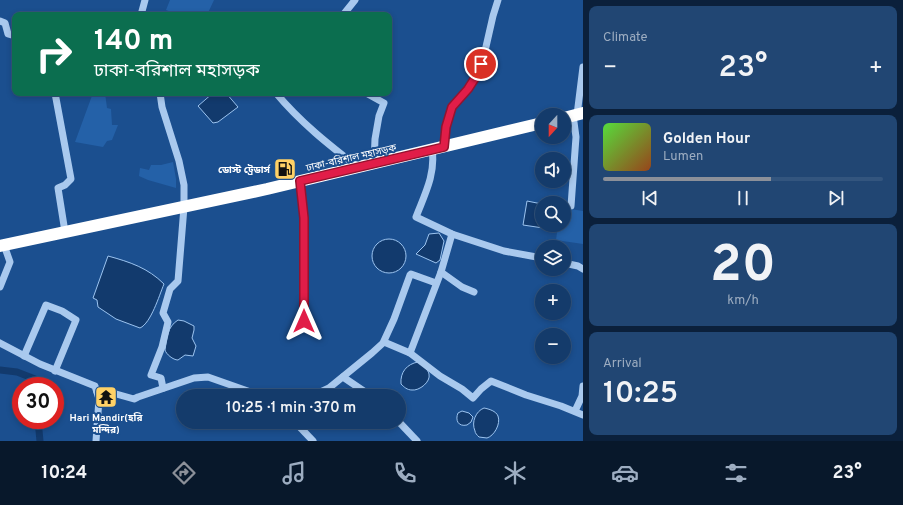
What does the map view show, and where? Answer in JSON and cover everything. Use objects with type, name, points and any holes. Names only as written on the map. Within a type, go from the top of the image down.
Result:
[{"type":"highway","name":"ঢাকা-বরিশাল মহাসড়ক","points":[[2,245],[359,168],[535,126]]},
{"type":"street","points":[[142,12],[145,0]]},
{"type":"street","points":[[345,12],[354,0]]},
{"type":"street","points":[[444,147],[446,127],[452,107],[468,89],[475,78],[485,51],[498,0]]},
{"type":"street","points":[[0,21],[5,23],[8,34],[12,35]]},
{"type":"street","points":[[571,206],[576,137],[574,115],[581,91],[583,66]]},
{"type":"street","points":[[56,96],[71,179],[65,185],[58,188],[65,232]]},
{"type":"street","points":[[160,96],[162,108],[179,161],[184,185],[184,206],[178,281],[170,289],[163,313],[168,322],[162,347],[151,376],[161,378],[163,388]]},
{"type":"street","points":[[278,96],[288,108],[323,140],[359,168]]},
{"type":"street","points":[[371,96],[384,103],[374,139],[374,164]]},
{"type":"street","points":[[432,150],[434,161],[433,172],[416,217],[452,234],[504,251],[535,257]]},
{"type":"street","points":[[300,181],[304,218],[304,321]]},
{"type":"street","points":[[410,353],[441,272],[452,234]]},
{"type":"street","points":[[0,287],[10,262],[2,245]]},
{"type":"street","points":[[571,264],[583,269]]},
{"type":"street","points":[[441,272],[462,287],[474,292]]},
{"type":"street","points":[[327,389],[384,342],[411,274],[436,283]]},
{"type":"street","points":[[24,356],[46,305],[62,311],[76,320],[55,371]]},
{"type":"street","points":[[384,342],[410,353],[440,376],[462,389],[473,398],[491,381],[526,395],[575,411],[583,416]]},
{"type":"street","points":[[0,343],[55,371],[95,386],[100,399],[96,441]]},
{"type":"street","points":[[98,392],[102,390],[134,399],[194,378],[208,377],[242,389]]},
{"type":"street","points":[[343,377],[361,389]]},
{"type":"street","points":[[575,411],[582,396],[583,386]]},
{"type":"street","points":[[302,429],[313,441]]},
{"type":"street","points":[[406,429],[417,441]]},
{"type":"shaded area","points":[[170,0],[214,0],[208,12],[171,12],[166,10]]},
{"type":"shaded area","points":[[92,96],[105,96],[107,108],[111,109],[112,125],[118,125],[112,140],[107,141],[103,147],[75,142]]},
{"type":"shaded area","points":[[210,96],[229,96],[238,107],[218,122],[213,123],[198,106]]},
{"type":"shaded area","points":[[173,162],[176,188],[139,176],[140,168],[149,170],[151,165],[161,165]]},
{"type":"shaded area","points":[[527,201],[535,203],[535,227],[523,225]]},
{"type":"shaded area","points":[[571,209],[583,211],[583,244],[571,242],[571,240],[556,240],[557,232],[571,232]]},
{"type":"shaded area","points":[[439,233],[444,241],[440,260],[436,263],[416,254],[425,245],[429,234]]},
{"type":"shaded area","points":[[389,239],[401,244],[406,256],[401,268],[389,273],[377,268],[372,256],[377,244]]},
{"type":"shaded area","points":[[108,256],[138,266],[158,278],[164,284],[148,321],[140,328],[116,319],[98,307],[97,300],[93,298]]},
{"type":"shaded area","points":[[178,320],[194,326],[192,338],[196,346],[193,356],[185,355],[178,360],[170,356],[165,350],[170,329]]},
{"type":"shaded area","points":[[418,362],[425,367],[428,372],[428,380],[424,385],[415,390],[404,387],[401,384],[403,372],[414,363]]},
{"type":"shaded area","points":[[484,408],[496,413],[499,419],[496,429],[490,437],[487,438],[479,437],[474,428],[475,417],[481,409]]},
{"type":"shaded area","points":[[462,411],[469,413],[473,417],[471,422],[467,425],[459,424],[457,420],[458,413]]},
{"type":"waterway","points":[[0,370],[17,372],[30,377]]},
{"type":"waterway","points":[[39,429],[40,441]]},
{"type":"place","name":"ডোস্ট ট্রেডার্স","points":[[285,169]]},
{"type":"place","name":"Hari Mandir(হরি মন্দির)","points":[[106,397]]},
{"type":"route","points":[[304,321],[304,218],[300,181],[444,147],[446,127],[452,107],[468,89],[481,64]]}]
